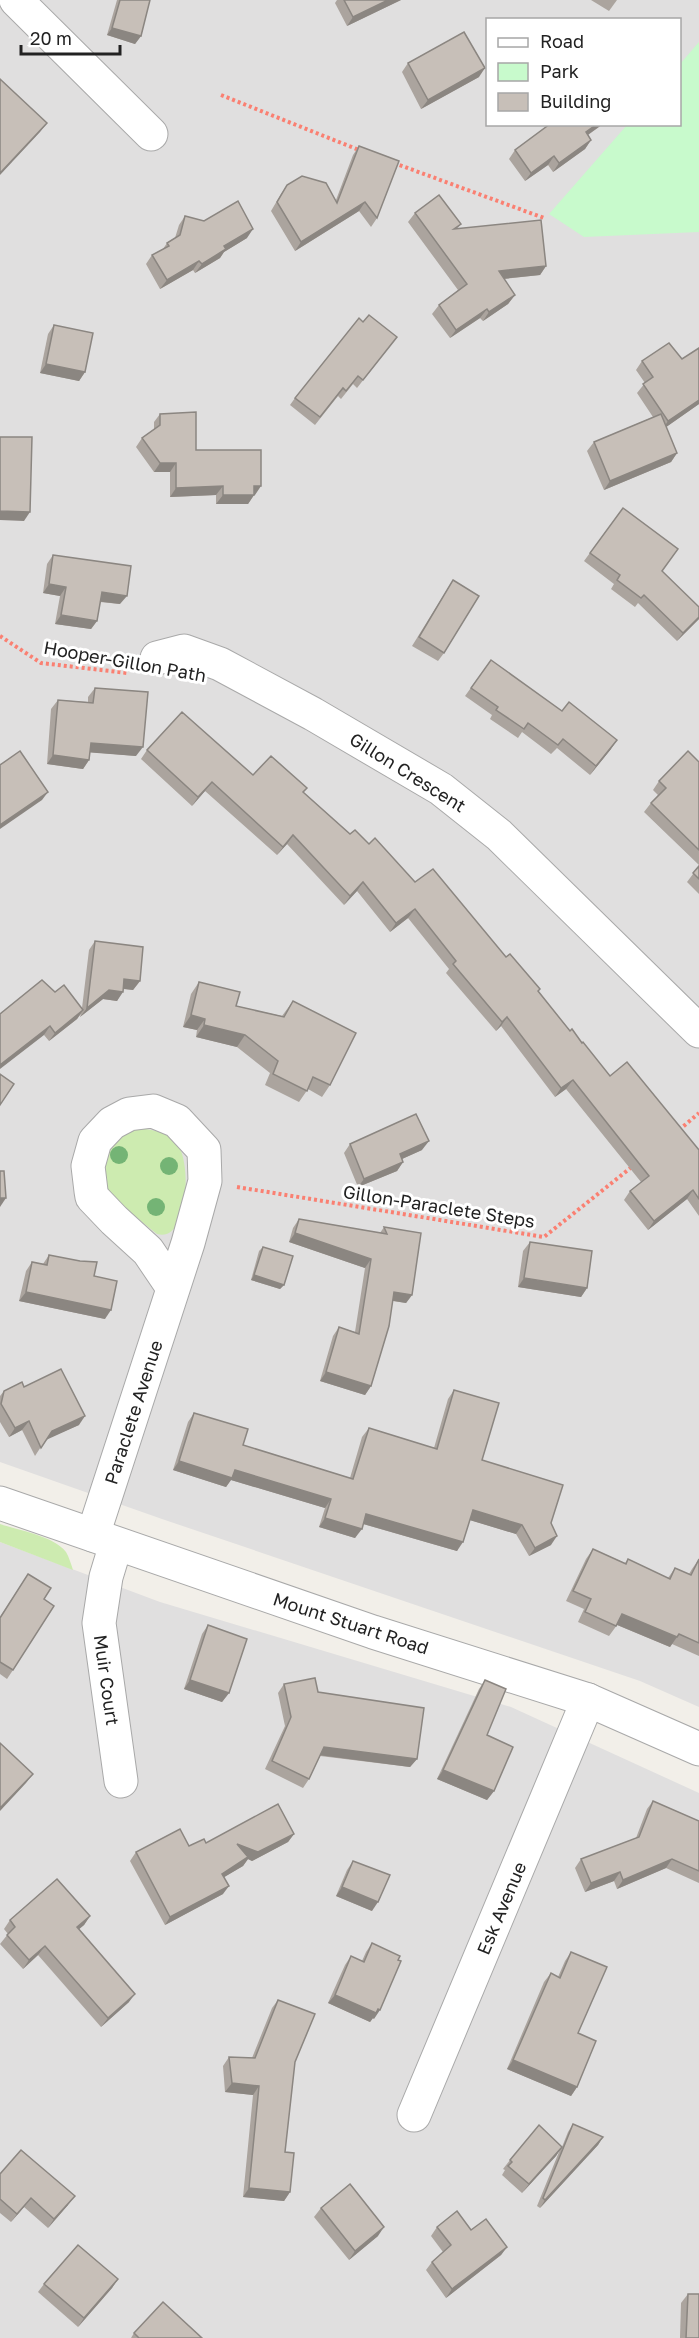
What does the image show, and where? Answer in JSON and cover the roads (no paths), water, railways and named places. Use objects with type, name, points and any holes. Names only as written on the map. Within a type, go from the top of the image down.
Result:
[{"type":"street","points":[[16,0],[151,134]]},
{"type":"street","name":"Gillon Crescent","points":[[144,666],[184,651],[220,664],[313,714],[441,789],[499,835],[699,1031]]},
{"type":"street","name":"Paraclete Avenue","points":[[104,1540],[173,1288],[206,1181],[204,1150],[177,1121],[153,1111],[129,1114],[112,1123],[95,1141],[88,1166],[92,1197],[148,1251],[173,1288]]},
{"type":"street","name":"Mount Stuart Road","points":[[0,1503],[373,1632],[588,1700],[699,1749]]},
{"type":"street","name":"Muir Court","points":[[104,1540],[106,1577],[99,1623],[121,1781]]},
{"type":"street","name":"Esk Avenue","points":[[414,2115],[588,1700]]}]
